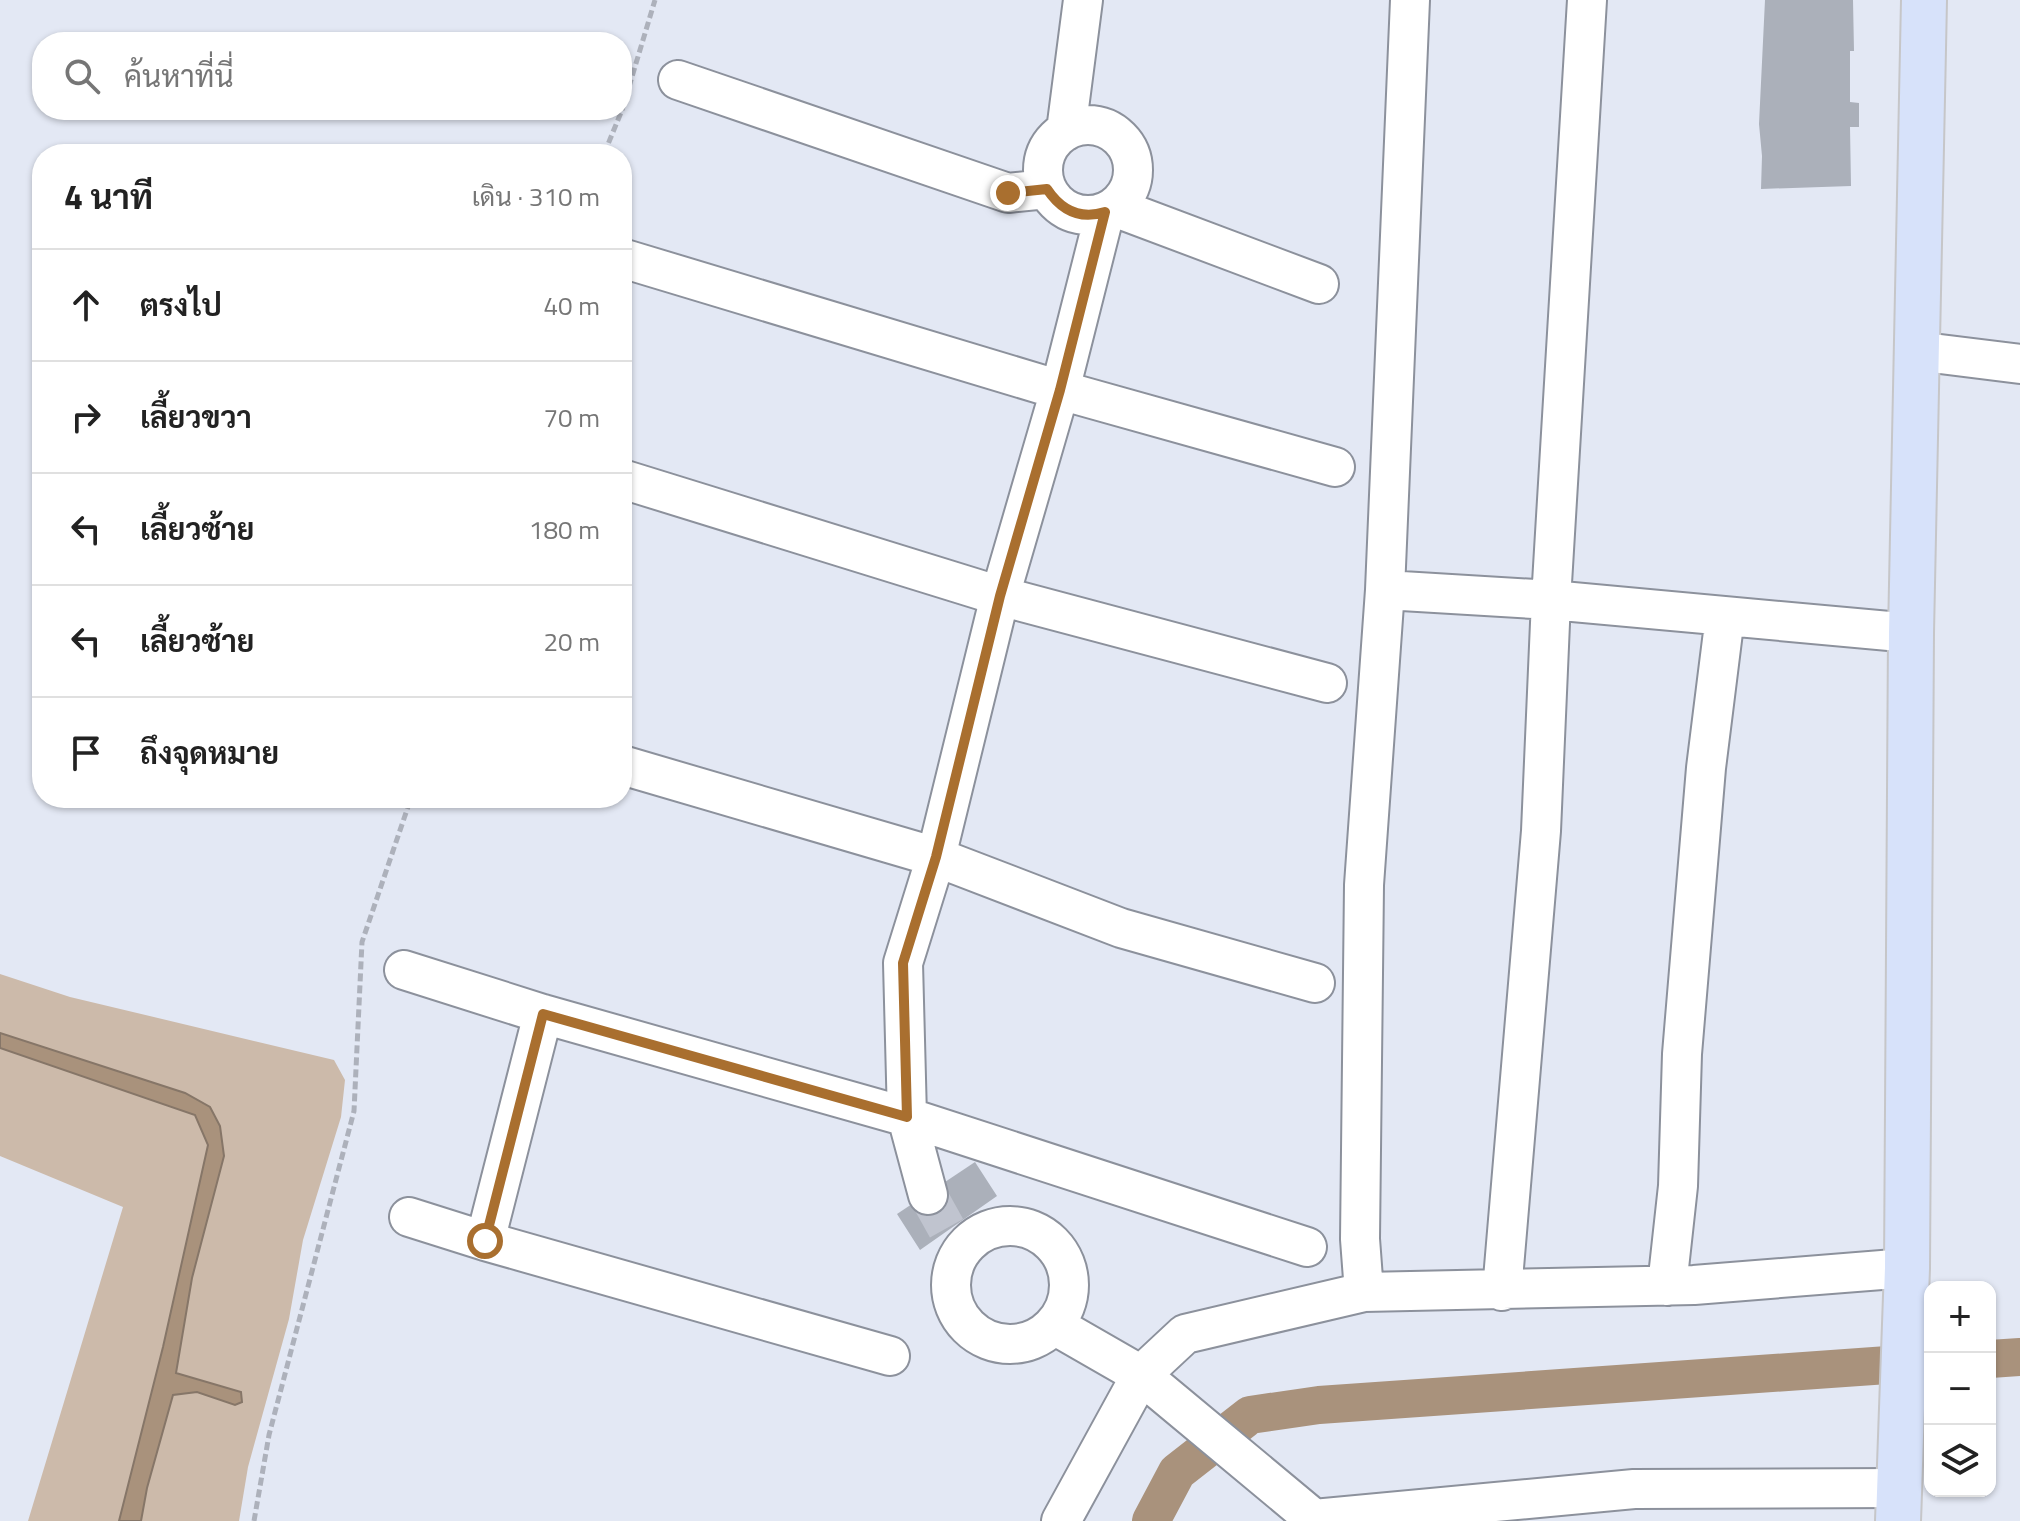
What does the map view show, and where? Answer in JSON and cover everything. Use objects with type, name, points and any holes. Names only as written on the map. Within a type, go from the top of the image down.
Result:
[{"type":"main road","points":[[1899,1494],[1906,1287],[1911,633],[1924,0]]},
{"type":"street","points":[[1066,131],[1083,0]]},
{"type":"street","points":[[1364,1292],[1360,1239],[1364,885],[1385,590],[1410,0]]},
{"type":"street","points":[[1502,1291],[1541,831],[1551,600],[1587,0]]},
{"type":"street","points":[[678,80],[1008,193],[1047,189]]},
{"type":"street","points":[[928,1195],[907,1117],[903,963],[936,857],[1000,596],[1110,209],[1129,190],[1134,176],[1128,148],[1119,137],[1094,125],[1079,125],[1066,131],[1047,150],[1043,176],[1047,189],[1055,201],[1067,210],[1081,215],[1110,209],[1319,284]]},
{"type":"street","points":[[632,261],[1060,390],[1335,467]]},
{"type":"street","points":[[1916,351],[2020,364]]},
{"type":"street","points":[[632,482],[1000,596],[1327,683]]},
{"type":"street","points":[[1385,590],[1551,600],[1911,633]]},
{"type":"street","points":[[1667,1286],[1678,1186],[1682,1054],[1706,768],[1725,616]]},
{"type":"street","points":[[632,768],[936,857],[1121,928],[1315,983]]},
{"type":"street","points":[[404,970],[543,1014],[907,1117],[1307,1247]]},
{"type":"street","points":[[485,1241],[543,1014]]},
{"type":"street","points":[[409,1217],[890,1356]]},
{"type":"street","points":[[1010,1225],[1030,1229],[1047,1238],[1060,1253],[1068,1271],[1070,1290],[1065,1309],[1054,1325],[1039,1337],[1020,1344],[1000,1344],[982,1337],[966,1325],[955,1309],[951,1290],[954,1241],[1010,1225]]},
{"type":"street","points":[[1061,1521],[1141,1375],[1185,1334],[1364,1292],[1667,1286],[1906,1287]]},
{"type":"street","points":[[1054,1325],[1141,1375],[1313,1520],[1634,1489],[1899,1494]]},
{"type":"path","points":[[632,77],[655,0]]},
{"type":"path","points":[[608,144],[618,120]]},
{"type":"path","points":[[254,1521],[269,1435],[354,1111],[362,942],[408,808]]},
{"type":"shaded area","points":[[0,974],[70,997],[334,1060],[345,1080],[341,1117],[303,1240],[289,1319],[248,1467],[239,1521],[141,1521],[173,1395],[197,1392],[235,1405],[241,1392],[176,1374],[192,1278],[224,1156],[220,1126],[210,1107],[185,1093],[0,1033]]},
{"type":"shaded area","points":[[0,1033],[185,1093],[210,1107],[220,1126],[224,1156],[192,1278],[176,1373],[241,1392],[242,1402],[235,1405],[197,1392],[173,1395],[141,1521],[119,1521],[163,1347],[208,1145],[195,1115],[0,1048]]},
{"type":"shaded area","points":[[0,1048],[195,1115],[208,1145],[163,1347],[119,1521],[28,1521],[123,1207],[0,1156]]},
{"type":"building","points":[[1765,0],[1853,0],[1854,51],[1850,51],[1850,102],[1859,103],[1859,127],[1850,127],[1851,186],[1761,189],[1759,124]]},
{"type":"building","points":[[975,1162],[997,1196],[920,1250],[897,1214]]},
{"type":"waterway","points":[[1996,1359],[2020,1357]]},
{"type":"waterway","points":[[1151,1521],[1177,1472],[1250,1415],[1319,1405],[1924,1362]]},
{"type":"tunnel","points":[[928,1195],[947,1229]]},
{"type":"route","points":[[485,1241],[543,1014],[907,1117],[903,963],[936,857],[1000,596],[1060,390],[1105,212],[1081,215],[1067,210],[1055,201],[1047,189],[1008,193]]}]
